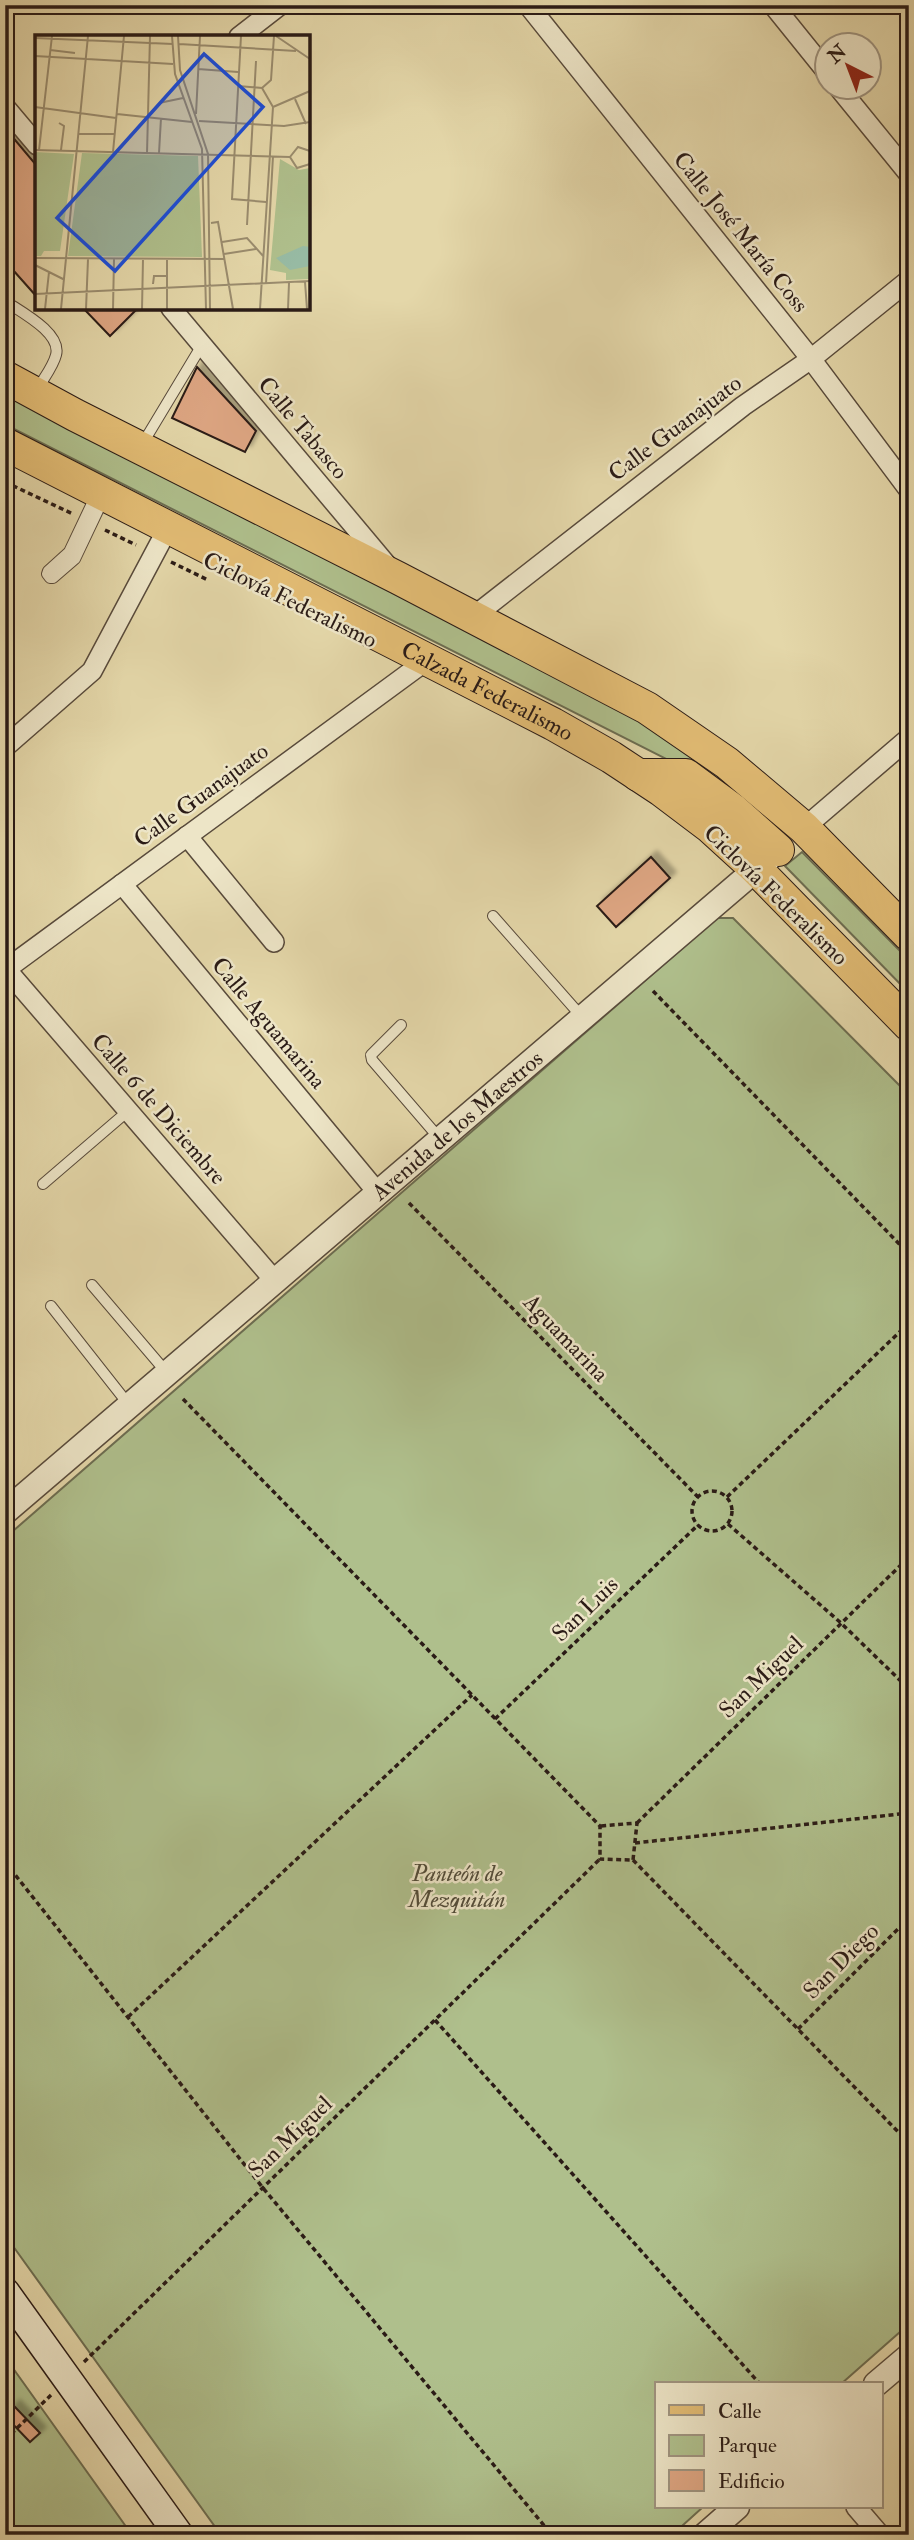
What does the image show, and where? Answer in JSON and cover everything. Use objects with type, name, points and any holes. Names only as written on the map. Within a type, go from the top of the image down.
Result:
[{"type":"main road","points":[[5,377],[647,708],[727,763],[804,828],[909,935]]},
{"type":"main road","name":"Calzada Federalismo","points":[[5,444],[101,493],[161,541],[427,660],[553,724],[638,775],[710,827],[767,859],[909,1025]]},
{"type":"main road","points":[[5,2292],[179,2535]]},
{"type":"street","points":[[243,35],[281,5]]},
{"type":"street","points":[[774,5],[813,54]]},
{"type":"street","name":"Calle José María Coss","points":[[531,6],[811,359],[909,490]]},
{"type":"street","points":[[850,102],[909,174]]},
{"type":"street","points":[[5,107],[35,143]]},
{"type":"street","name":"Calle Guanajuato","points":[[472,617],[743,406],[811,359],[909,280]]},
{"type":"street","name":"Calle Tabasco","points":[[173,310],[398,578]]},
{"type":"street","points":[[5,747],[92,671],[161,541]]},
{"type":"street","name":"Calle Guanajuato","points":[[6,969],[427,660]]},
{"type":"street","name":"Avenida de los Maestros","points":[[5,1512],[909,738]]},
{"type":"street","points":[[187,836],[274,942]]},
{"type":"street","name":"Calle Aguamarina","points":[[122,884],[378,1193]]},
{"type":"street","name":"Calle 6 de Diciembre","points":[[6,969],[275,1281]]},
{"type":"street","points":[[878,2382],[909,2356]]},
{"type":"street","points":[[705,2535],[736,2508]]},
{"type":"street","points":[[857,2508],[880,2535]]},
{"type":"lane","points":[[5,301],[51,334],[56,344],[56,355],[35,393]]},
{"type":"lane","points":[[140,448],[202,345]]},
{"type":"lane","points":[[88,522],[69,552],[48,570],[50,579],[75,559],[101,493]]},
{"type":"lane","points":[[493,916],[583,1017]]},
{"type":"lane","points":[[401,1025],[371,1055],[372,1060],[440,1140]]},
{"type":"lane","points":[[43,1184],[128,1111]]},
{"type":"lane","points":[[92,1285],[167,1373]]},
{"type":"lane","points":[[51,1306],[130,1405]]},
{"type":"path","name":"Ciclovía Federalismo","points":[[5,482],[88,522],[161,541],[214,583]]},
{"type":"path","points":[[653,991],[909,1254]]},
{"type":"path","name":"Aguamarina","points":[[409,1203],[698,1497]]},
{"type":"path","points":[[727,1497],[909,1323]]},
{"type":"path","points":[[183,1399],[600,1826],[600,1859],[633,1860],[909,2143]]},
{"type":"path","points":[[710,1491],[717,1491],[727,1497],[733,1512],[723,1529],[710,1532],[694,1521],[692,1509],[698,1497],[710,1491]]},
{"type":"path","points":[[728,1524],[841,1623],[909,1689]]},
{"type":"path","name":"San Luis","points":[[495,1719],[698,1525]]},
{"type":"path","name":"San Miguel","points":[[637,1823],[909,1557]]},
{"type":"path","points":[[128,2017],[472,1695]]},
{"type":"path","points":[[635,1843],[909,1814]]},
{"type":"path","points":[[600,1826],[637,1823],[633,1860]]},
{"type":"path","name":"San Miguel","points":[[5,2440],[600,1859]]},
{"type":"path","points":[[5,1862],[263,2188],[552,2535]]},
{"type":"path","name":"San Diego","points":[[798,2029],[909,1919]]},
{"type":"path","points":[[435,2020],[758,2382]]},
{"type":"green space","points":[[5,394],[631,714],[699,760],[761,810],[751,819],[692,772],[14,429],[5,424]]},
{"type":"green space","points":[[802,852],[909,960],[909,993],[785,866]]},
{"type":"green space","name":"Panteón de Mezquitán","points":[[717,918],[733,918],[909,1095],[909,2324],[843,2382],[655,2382],[655,2508],[702,2508],[672,2535],[221,2535],[5,2235],[5,1538]]},
{"type":"green space","points":[[5,2357],[132,2535],[5,2535]]},
{"type":"building","points":[[5,128],[35,164],[35,295],[5,261]]},
{"type":"building","points":[[85,310],[136,310],[110,336]]},
{"type":"building","points":[[197,367],[256,431],[245,452],[172,418]]},
{"type":"building","points":[[651,857],[670,878],[616,927],[597,906]]},
{"type":"building","points":[[14,2406],[40,2433],[30,2442],[5,2416]]}]
